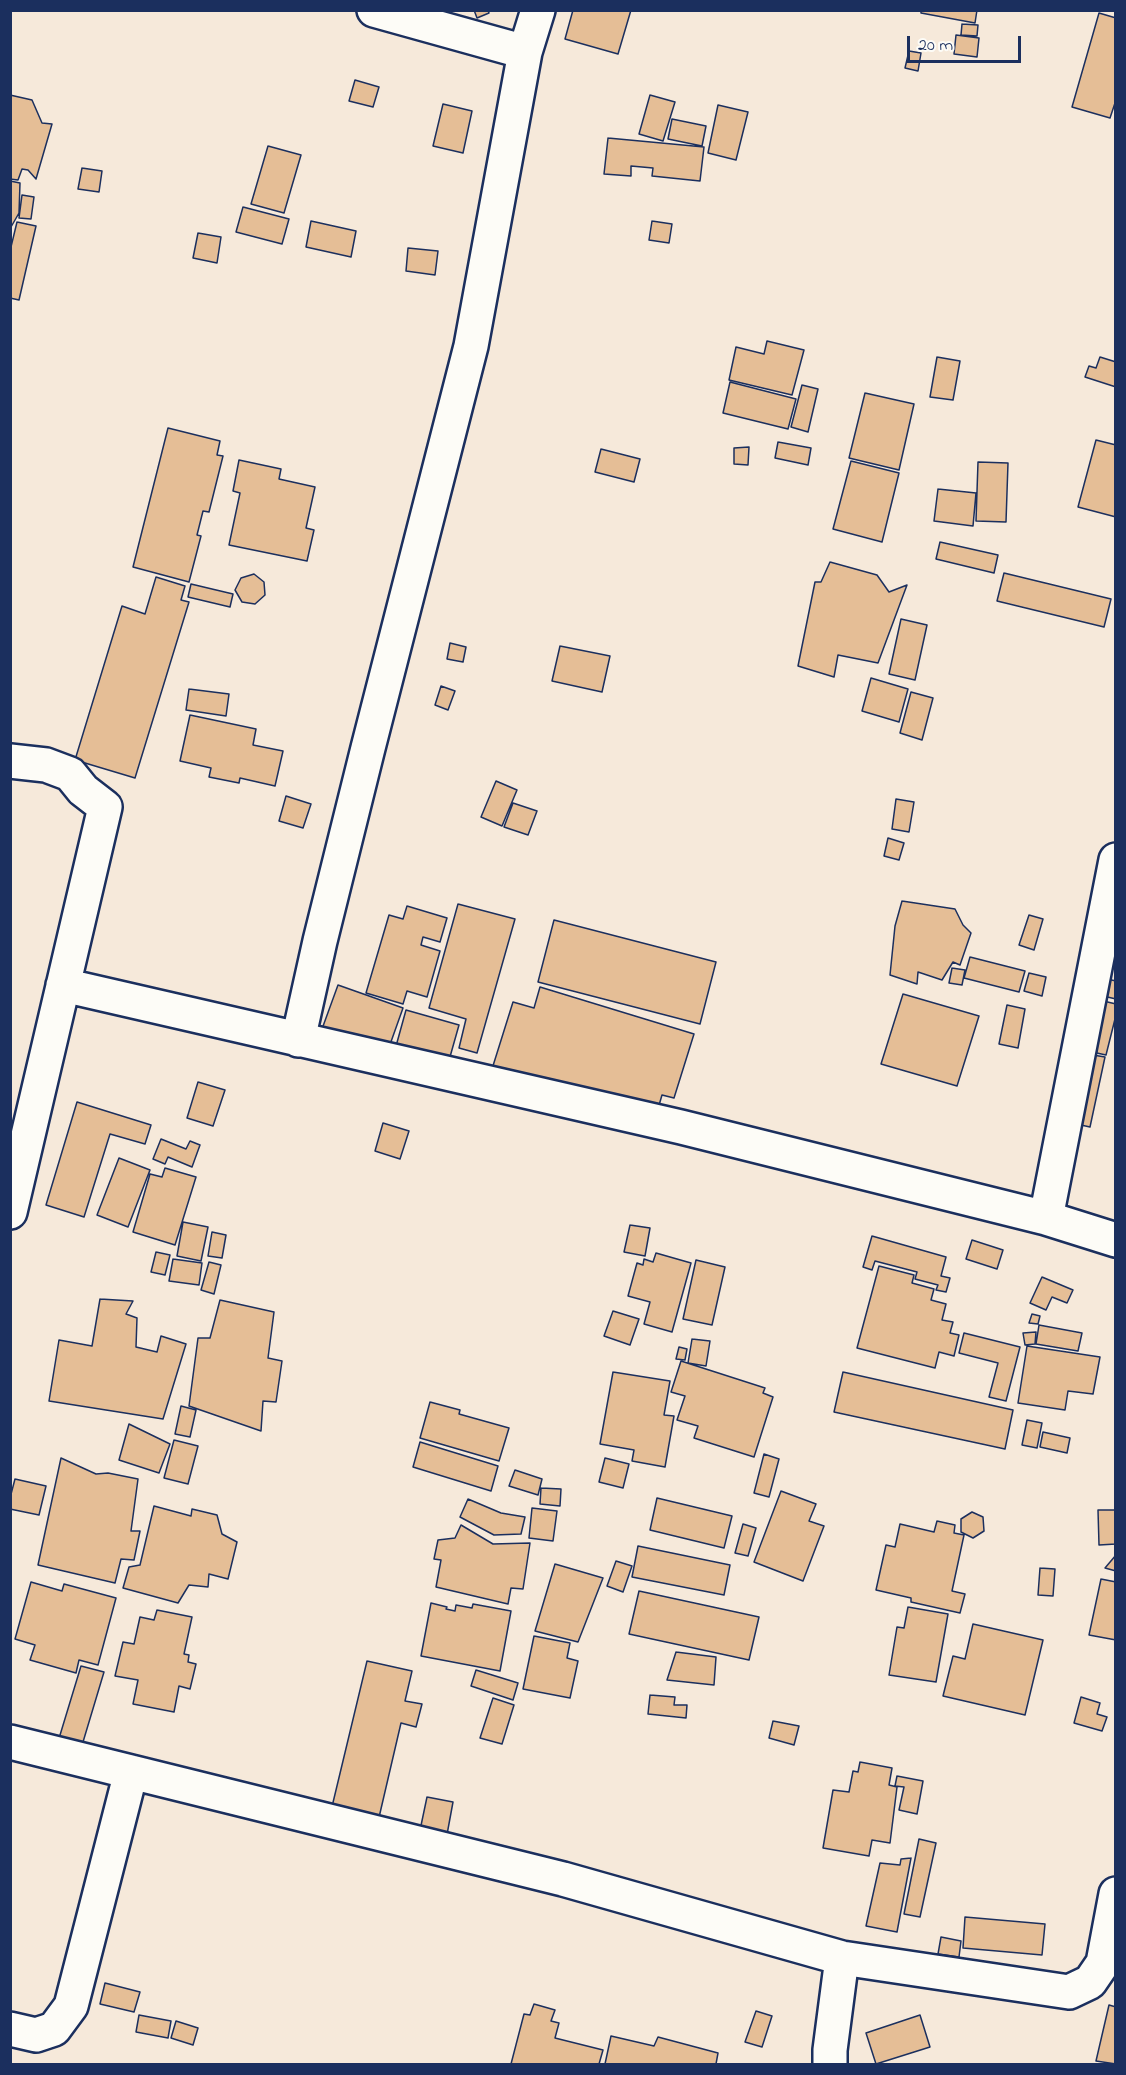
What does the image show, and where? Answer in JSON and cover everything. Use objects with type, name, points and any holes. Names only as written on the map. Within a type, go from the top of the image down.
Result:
[{"type":"street","points":[[374,10],[525,52]]},
{"type":"street","points":[[298,1040],[362,770],[471,346],[525,52],[538,10]]},
{"type":"street","points":[[10,761],[46,765],[70,774],[82,790],[105,807],[10,1212]]},
{"type":"street","points":[[1046,1218],[1116,860]]},
{"type":"street","points":[[63,985],[681,1127],[1046,1218],[1116,1240]]},
{"type":"street","points":[[10,1742],[563,1879],[842,1958],[1069,1992],[1090,1982],[1103,1963],[1116,1893]]},
{"type":"street","points":[[10,2029],[36,2035],[54,2029],[70,2006],[131,1772]]},
{"type":"street","points":[[830,2064],[842,1958]]},
{"type":"building","points":[[474,10],[488,10],[489,13],[477,18]]},
{"type":"building","points":[[573,10],[631,10],[618,54],[565,39]]},
{"type":"building","points":[[921,10],[977,10],[975,23],[921,13]]},
{"type":"building","points":[[1099,13],[1116,18],[1116,100],[1110,118],[1072,107]]},
{"type":"building","points":[[962,24],[978,25],[977,36],[961,35]]},
{"type":"building","points":[[956,35],[979,38],[977,57],[954,54]]},
{"type":"building","points":[[909,51],[921,53],[918,71],[905,68]]},
{"type":"building","points":[[355,80],[379,87],[373,107],[349,101]]},
{"type":"building","points":[[10,95],[32,100],[42,123],[52,124],[36,179],[28,170],[22,169],[18,180],[10,179]]},
{"type":"building","points":[[650,95],[675,102],[663,141],[639,134]]},
{"type":"building","points":[[443,104],[472,111],[463,153],[433,146]]},
{"type":"building","points":[[718,105],[748,112],[736,160],[708,153]]},
{"type":"building","points":[[672,119],[706,126],[702,146],[668,139]]},
{"type":"building","points":[[608,138],[704,147],[700,181],[652,176],[653,168],[631,166],[631,176],[604,174]]},
{"type":"building","points":[[268,146],[301,155],[284,213],[251,204]]},
{"type":"building","points":[[82,168],[102,171],[99,192],[78,189]]},
{"type":"building","points":[[10,181],[20,183],[19,213],[11,227]]},
{"type":"building","points":[[22,195],[34,197],[31,219],[19,218]]},
{"type":"building","points":[[243,207],[289,219],[282,244],[236,232]]},
{"type":"building","points":[[311,221],[356,231],[351,257],[306,247]]},
{"type":"building","points":[[652,221],[672,224],[669,243],[649,240]]},
{"type":"building","points":[[17,222],[36,226],[19,300],[10,298],[10,251]]},
{"type":"building","points":[[198,233],[221,237],[217,263],[193,258]]},
{"type":"building","points":[[408,248],[438,251],[435,275],[406,271]]},
{"type":"building","points":[[767,341],[804,350],[792,395],[729,380],[736,347],[764,354]]},
{"type":"building","points":[[937,357],[960,361],[953,400],[930,397]]},
{"type":"building","points":[[1100,357],[1116,362],[1116,387],[1085,377],[1089,366],[1096,368]]},
{"type":"building","points":[[730,382],[796,399],[788,429],[723,413]]},
{"type":"building","points":[[802,385],[818,389],[808,432],[791,427]]},
{"type":"building","points":[[865,393],[914,404],[899,470],[849,458]]},
{"type":"building","points":[[168,428],[220,441],[217,455],[223,456],[209,512],[203,511],[197,535],[201,536],[189,582],[133,567]]},
{"type":"building","points":[[1096,440],[1116,445],[1116,517],[1078,507]]},
{"type":"building","points":[[778,442],[811,448],[808,465],[775,458]]},
{"type":"building","points":[[749,447],[748,465],[734,464],[734,448]]},
{"type":"building","points":[[601,449],[640,459],[634,482],[595,472]]},
{"type":"building","points":[[239,460],[281,469],[279,479],[315,487],[306,528],[314,530],[307,561],[229,545],[240,493],[233,491]]},
{"type":"building","points":[[851,461],[899,473],[882,542],[833,529]]},
{"type":"building","points":[[978,462],[1008,463],[1006,522],[976,521]]},
{"type":"building","points":[[938,489],[976,493],[973,526],[934,521]]},
{"type":"building","points":[[940,542],[998,555],[994,573],[936,559]]},
{"type":"building","points":[[830,562],[877,575],[889,592],[907,585],[878,663],[838,655],[834,677],[798,666],[815,582],[821,582]]},
{"type":"building","points":[[1004,573],[1111,599],[1104,627],[997,601]]},
{"type":"building","points":[[254,574],[264,582],[265,595],[255,604],[242,602],[235,590],[241,578]]},
{"type":"building","points":[[156,577],[185,586],[181,600],[189,602],[135,778],[75,760],[122,606],[145,614]]},
{"type":"building","points":[[191,584],[233,594],[230,607],[188,597]]},
{"type":"building","points":[[901,619],[927,625],[915,680],[889,674]]},
{"type":"building","points":[[450,643],[466,647],[463,662],[447,659]]},
{"type":"building","points":[[560,646],[610,656],[602,692],[552,681]]},
{"type":"building","points":[[871,678],[908,689],[899,722],[862,711]]},
{"type":"building","points":[[441,686],[455,691],[448,710],[435,705]]},
{"type":"building","points":[[189,689],[229,694],[226,716],[186,710]]},
{"type":"building","points":[[911,692],[933,698],[922,740],[900,733]]},
{"type":"building","points":[[190,715],[256,729],[253,745],[283,751],[275,786],[240,778],[239,783],[209,777],[211,768],[180,761]]},
{"type":"building","points":[[496,781],[517,790],[502,826],[481,817]]},
{"type":"building","points":[[286,796],[311,804],[303,828],[279,821]]},
{"type":"building","points":[[896,799],[914,802],[909,832],[892,829]]},
{"type":"building","points":[[513,803],[537,811],[528,835],[504,827]]},
{"type":"building","points":[[888,838],[904,843],[899,860],[884,856]]},
{"type":"building","points":[[902,901],[955,909],[963,925],[971,933],[960,965],[953,962],[942,980],[918,972],[917,984],[890,975],[895,926]]},
{"type":"building","points":[[458,904],[515,919],[477,1053],[459,1048],[466,1019],[429,1008]]},
{"type":"building","points":[[407,906],[447,918],[440,942],[423,937],[421,945],[440,951],[427,997],[407,991],[403,1004],[366,993],[389,915],[403,919]]},
{"type":"building","points":[[1029,915],[1043,919],[1034,950],[1019,945]]},
{"type":"building","points":[[554,920],[716,962],[700,1024],[538,982]]},
{"type":"building","points":[[970,957],[1025,971],[1019,992],[964,978]]},
{"type":"building","points":[[952,968],[965,970],[962,985],[949,983]]},
{"type":"building","points":[[1029,973],[1046,977],[1042,996],[1024,991]]},
{"type":"building","points":[[1103,978],[1116,981],[1116,999],[1099,995]]},
{"type":"building","points":[[338,985],[403,1008],[387,1053],[322,1029]]},
{"type":"building","points":[[540,987],[694,1034],[674,1098],[662,1095],[655,1119],[492,1069],[513,1002],[534,1008]]},
{"type":"building","points":[[903,994],[979,1016],[957,1086],[881,1064]]},
{"type":"building","points":[[1095,999],[1116,1004],[1116,1015],[1106,1055],[1083,1050]]},
{"type":"building","points":[[1007,1005],[1025,1009],[1018,1048],[999,1044]]},
{"type":"building","points":[[406,1010],[459,1025],[446,1071],[393,1057]]},
{"type":"building","points":[[1081,1053],[1105,1057],[1090,1127],[1067,1122]]},
{"type":"building","points":[[198,1082],[225,1090],[213,1126],[187,1118]]},
{"type":"building","points":[[77,1102],[151,1125],[145,1144],[110,1134],[84,1217],[46,1205]]},
{"type":"building","points":[[383,1123],[409,1131],[400,1159],[375,1151]]},
{"type":"building","points":[[161,1139],[186,1149],[190,1141],[200,1145],[192,1167],[168,1157],[165,1164],[153,1159]]},
{"type":"building","points":[[119,1158],[150,1170],[128,1227],[97,1215]]},
{"type":"building","points":[[165,1168],[196,1177],[175,1245],[133,1232],[150,1174],[162,1177]]},
{"type":"building","points":[[183,1222],[208,1227],[201,1261],[177,1256]]},
{"type":"building","points":[[630,1225],[650,1228],[645,1256],[624,1252]]},
{"type":"building","points":[[212,1232],[226,1235],[222,1258],[208,1256]]},
{"type":"building","points":[[872,1236],[946,1257],[941,1276],[950,1278],[946,1292],[936,1290],[938,1285],[915,1279],[917,1272],[875,1261],[872,1270],[863,1267]]},
{"type":"building","points":[[972,1240],[1003,1250],[997,1269],[966,1259]]},
{"type":"building","points":[[156,1252],[170,1255],[165,1275],[151,1272]]},
{"type":"building","points":[[656,1253],[691,1263],[672,1332],[644,1324],[650,1302],[628,1296],[637,1263],[643,1265],[644,1259],[653,1262]]},
{"type":"building","points":[[173,1259],[202,1263],[199,1285],[169,1281]]},
{"type":"building","points":[[696,1260],[725,1267],[712,1325],[683,1319]]},
{"type":"building","points":[[209,1262],[221,1265],[214,1294],[201,1290]]},
{"type":"building","points":[[879,1266],[914,1275],[912,1283],[934,1289],[931,1300],[946,1304],[942,1320],[953,1322],[950,1333],[959,1335],[954,1356],[939,1352],[935,1368],[857,1348]]},
{"type":"building","points":[[1042,1277],[1073,1290],[1067,1303],[1052,1297],[1046,1310],[1030,1303]]},
{"type":"building","points":[[100,1299],[133,1301],[126,1314],[137,1318],[136,1347],[157,1352],[161,1336],[186,1344],[163,1419],[49,1401],[59,1340],[92,1346]]},
{"type":"building","points":[[220,1300],[274,1312],[268,1358],[282,1361],[276,1402],[263,1401],[261,1431],[189,1406],[198,1338],[210,1338]]},
{"type":"building","points":[[613,1311],[639,1319],[630,1345],[604,1336]]},
{"type":"building","points":[[1032,1314],[1040,1316],[1038,1324],[1029,1323]]},
{"type":"building","points":[[1039,1325],[1082,1333],[1078,1351],[1036,1344]]},
{"type":"building","points":[[1036,1332],[1035,1344],[1025,1345],[1023,1333]]},
{"type":"building","points":[[964,1333],[1020,1347],[1006,1401],[989,1397],[998,1363],[959,1353]]},
{"type":"building","points":[[692,1339],[710,1341],[706,1366],[688,1363]]},
{"type":"building","points":[[1027,1346],[1100,1357],[1093,1394],[1068,1391],[1065,1410],[1018,1403]]},
{"type":"building","points":[[679,1347],[687,1349],[685,1360],[676,1359]]},
{"type":"building","points":[[681,1361],[765,1388],[763,1393],[773,1397],[754,1457],[694,1438],[698,1426],[677,1420],[685,1396],[671,1392]]},
{"type":"building","points":[[613,1372],[670,1381],[664,1415],[674,1416],[665,1467],[632,1461],[634,1450],[600,1444]]},
{"type":"building","points":[[843,1372],[1013,1410],[1005,1449],[834,1412]]},
{"type":"building","points":[[430,1402],[460,1410],[459,1414],[509,1428],[499,1461],[420,1438]]},
{"type":"building","points":[[181,1406],[196,1410],[190,1437],[175,1434]]},
{"type":"building","points":[[1027,1420],[1042,1423],[1037,1448],[1022,1445]]},
{"type":"building","points":[[129,1424],[170,1444],[159,1473],[119,1460]]},
{"type":"building","points":[[1043,1432],[1070,1438],[1067,1453],[1040,1447]]},
{"type":"building","points":[[174,1440],[198,1446],[188,1484],[164,1478]]},
{"type":"building","points":[[420,1442],[498,1466],[491,1491],[413,1467]]},
{"type":"building","points":[[764,1454],[779,1459],[769,1497],[754,1493]]},
{"type":"building","points":[[61,1458],[96,1474],[108,1473],[138,1479],[131,1531],[140,1531],[134,1560],[121,1559],[115,1583],[38,1565]]},
{"type":"building","points":[[605,1458],[629,1464],[623,1488],[599,1482]]},
{"type":"building","points":[[515,1470],[542,1479],[538,1495],[509,1486]]},
{"type":"building","points":[[15,1479],[46,1486],[39,1515],[10,1509],[10,1498]]},
{"type":"building","points":[[541,1488],[561,1489],[560,1506],[540,1504]]},
{"type":"building","points":[[781,1491],[816,1504],[809,1521],[824,1526],[803,1581],[754,1562]]},
{"type":"building","points":[[657,1498],[732,1516],[724,1548],[650,1530]]},
{"type":"building","points":[[468,1499],[501,1513],[525,1517],[521,1534],[494,1535],[460,1517]]},
{"type":"building","points":[[154,1506],[191,1516],[192,1509],[217,1515],[222,1534],[237,1542],[228,1579],[209,1574],[208,1587],[189,1585],[178,1603],[123,1588],[129,1567],[140,1565]]},
{"type":"building","points":[[532,1508],[557,1511],[553,1541],[529,1538]]},
{"type":"building","points":[[1098,1510],[1116,1510],[1116,1544],[1099,1545]]},
{"type":"building","points":[[972,1512],[983,1517],[984,1531],[973,1538],[961,1532],[961,1519]]},
{"type":"building","points":[[937,1521],[955,1525],[954,1533],[964,1535],[952,1591],[965,1594],[960,1613],[911,1602],[911,1598],[876,1590],[886,1545],[895,1547],[900,1524],[934,1532]]},
{"type":"building","points":[[743,1524],[756,1528],[748,1556],[735,1553]]},
{"type":"building","points":[[461,1525],[493,1544],[530,1543],[523,1589],[511,1588],[508,1604],[436,1587],[441,1560],[434,1559],[438,1540],[455,1538]]},
{"type":"building","points":[[638,1546],[730,1565],[724,1595],[632,1577]]},
{"type":"building","points":[[1116,1555],[1116,1571],[1105,1568]]},
{"type":"building","points":[[616,1561],[632,1566],[623,1592],[607,1586]]},
{"type":"building","points":[[555,1564],[603,1578],[578,1642],[535,1631]]},
{"type":"building","points":[[1040,1568],[1055,1569],[1053,1596],[1038,1595]]},
{"type":"building","points":[[1101,1579],[1116,1582],[1116,1640],[1089,1635]]},
{"type":"building","points":[[31,1582],[62,1591],[64,1584],[116,1598],[98,1665],[79,1660],[76,1673],[30,1660],[35,1645],[15,1639]]},
{"type":"building","points":[[639,1591],[759,1617],[749,1660],[629,1634]]},
{"type":"building","points":[[431,1603],[455,1611],[456,1605],[472,1608],[473,1604],[511,1611],[500,1671],[421,1656]]},
{"type":"building","points":[[908,1607],[948,1614],[936,1682],[889,1675],[897,1627],[904,1628]]},
{"type":"building","points":[[157,1610],[192,1617],[184,1654],[189,1655],[188,1662],[196,1664],[190,1689],[179,1686],[174,1712],[133,1704],[138,1680],[115,1676],[123,1642],[134,1644],[140,1617],[154,1620]]},
{"type":"building","points":[[973,1624],[1043,1640],[1025,1715],[943,1696],[953,1656],[965,1659]]},
{"type":"building","points":[[534,1636],[570,1643],[567,1658],[578,1661],[570,1698],[523,1689]]},
{"type":"building","points":[[676,1652],[716,1657],[714,1685],[667,1680]]},
{"type":"building","points":[[367,1661],[412,1671],[405,1701],[422,1704],[416,1727],[401,1723],[377,1826],[330,1815]]},
{"type":"building","points":[[81,1666],[104,1672],[80,1752],[57,1745]]},
{"type":"building","points":[[476,1670],[518,1683],[513,1700],[471,1686]]},
{"type":"building","points":[[650,1695],[675,1697],[674,1705],[687,1705],[686,1718],[648,1714]]},
{"type":"building","points":[[1081,1697],[1100,1703],[1097,1714],[1107,1717],[1102,1731],[1074,1723]]},
{"type":"building","points":[[493,1698],[514,1705],[502,1744],[480,1738]]},
{"type":"building","points":[[773,1721],[799,1726],[794,1745],[769,1738]]},
{"type":"building","points":[[860,1762],[892,1768],[889,1785],[897,1787],[890,1843],[872,1840],[869,1856],[823,1848],[833,1790],[849,1792],[853,1771],[858,1772]]},
{"type":"building","points":[[897,1776],[923,1781],[917,1814],[899,1810],[904,1787],[895,1786]]},
{"type":"building","points":[[427,1797],[453,1802],[446,1840],[419,1835]]},
{"type":"building","points":[[919,1839],[936,1843],[920,1917],[904,1914]]},
{"type":"building","points":[[911,1858],[897,1932],[866,1926],[880,1863],[900,1865],[901,1859]]},
{"type":"building","points":[[965,1917],[1045,1924],[1042,1955],[963,1948]]},
{"type":"building","points":[[941,1937],[961,1941],[959,1957],[938,1954]]},
{"type":"building","points":[[105,1983],[140,1992],[134,2012],[100,2004]]},
{"type":"building","points":[[534,2004],[555,2010],[551,2021],[559,2023],[555,2038],[603,2050],[599,2064],[511,2064],[524,2014],[530,2015]]},
{"type":"building","points":[[1109,2005],[1116,2007],[1116,2064],[1096,2061]]},
{"type":"building","points":[[756,2011],[772,2016],[762,2047],[745,2042]]},
{"type":"building","points":[[139,2015],[171,2021],[168,2038],[136,2032]]},
{"type":"building","points":[[920,2015],[930,2047],[876,2064],[866,2033]]},
{"type":"building","points":[[176,2021],[198,2028],[193,2045],[171,2038]]},
{"type":"building","points":[[611,2036],[654,2046],[658,2037],[718,2053],[716,2064],[605,2064]]}]
